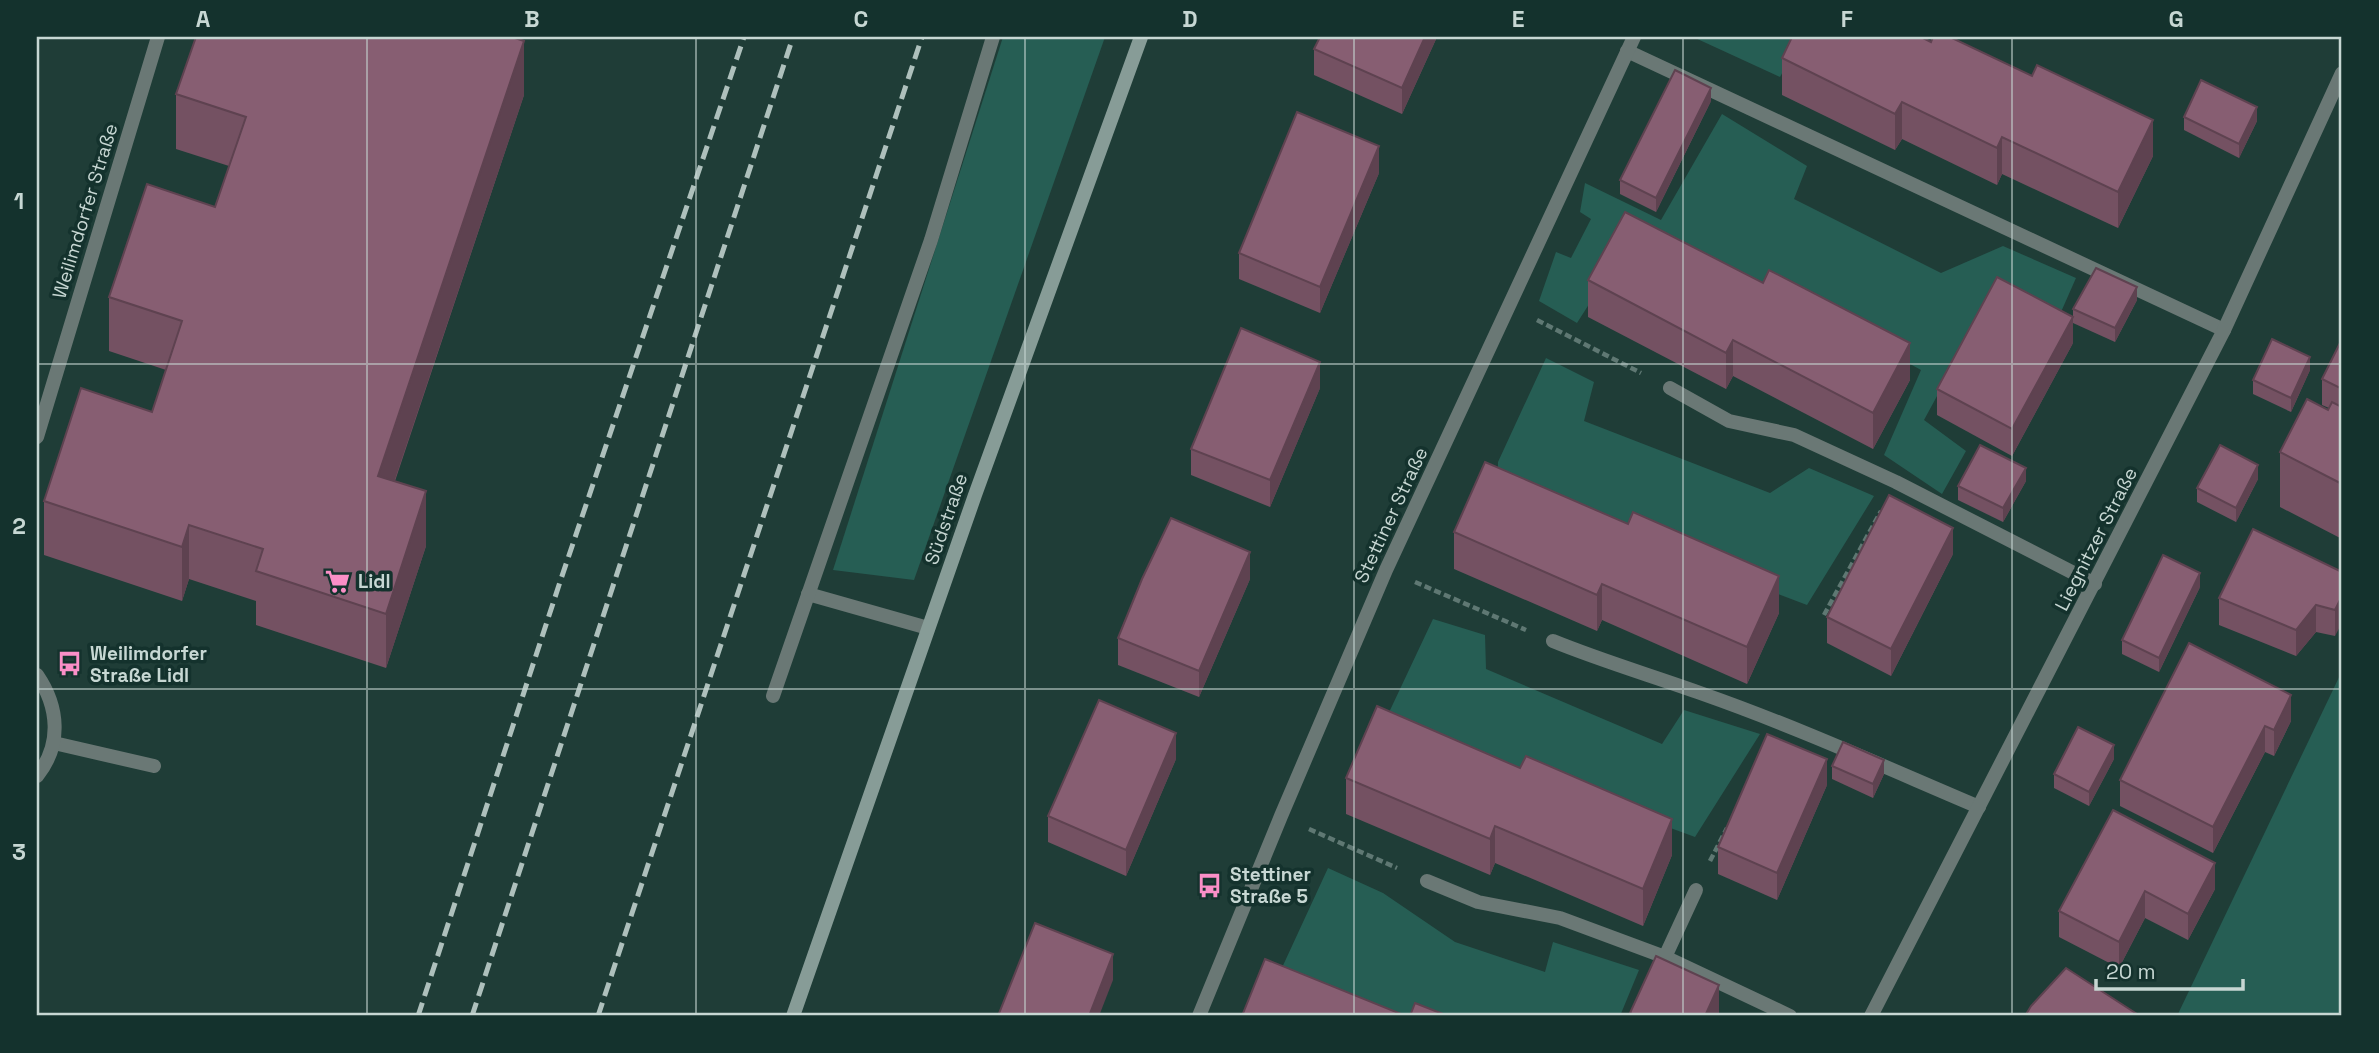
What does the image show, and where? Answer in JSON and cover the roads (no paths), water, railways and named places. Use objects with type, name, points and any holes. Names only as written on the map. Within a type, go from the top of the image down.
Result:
[{"type":"main road","name":"Südstraße","points":[[793,1016],[928,628],[1141,37]]},
{"type":"street","name":"Weilimdorfer Straße","points":[[37,437],[158,37]]},
{"type":"street","points":[[773,696],[932,240],[993,37]]},
{"type":"street","name":"Stettiner Straße","points":[[1199,1016],[1280,816],[1386,570],[1634,37]]},
{"type":"street","points":[[1627,51],[2224,330]]},
{"type":"street","name":"Liegnitzer Straße","points":[[1871,1016],[2224,330],[2342,73]]},
{"type":"street","points":[[1670,388],[1729,421],[1794,435],[1896,482],[2095,584]]},
{"type":"street","points":[[808,594],[928,628]]},
{"type":"street","points":[[1553,641],[1605,662],[1702,693],[1979,807]]},
{"type":"street","points":[[37,675],[48,691],[56,717],[54,743],[45,766],[37,776]]},
{"type":"street","points":[[54,743],[154,766]]},
{"type":"street","points":[[1427,881],[1478,902],[1560,918],[1665,957],[1790,1016]]},
{"type":"street","points":[[1665,957],[1696,890]]},
{"type":"railway","points":[[418,1016],[560,582],[744,37]]},
{"type":"railway","points":[[472,1016],[793,37]]},
{"type":"railway","points":[[598,1016],[922,37]]},
{"type":"place","name":"Lidl","points":[[338,581]]},
{"type":"place","name":"Weilimdorfer Straße Lidl","points":[[70,664]]},
{"type":"place","name":"Stettiner Straße 5","points":[[1210,885]]}]
